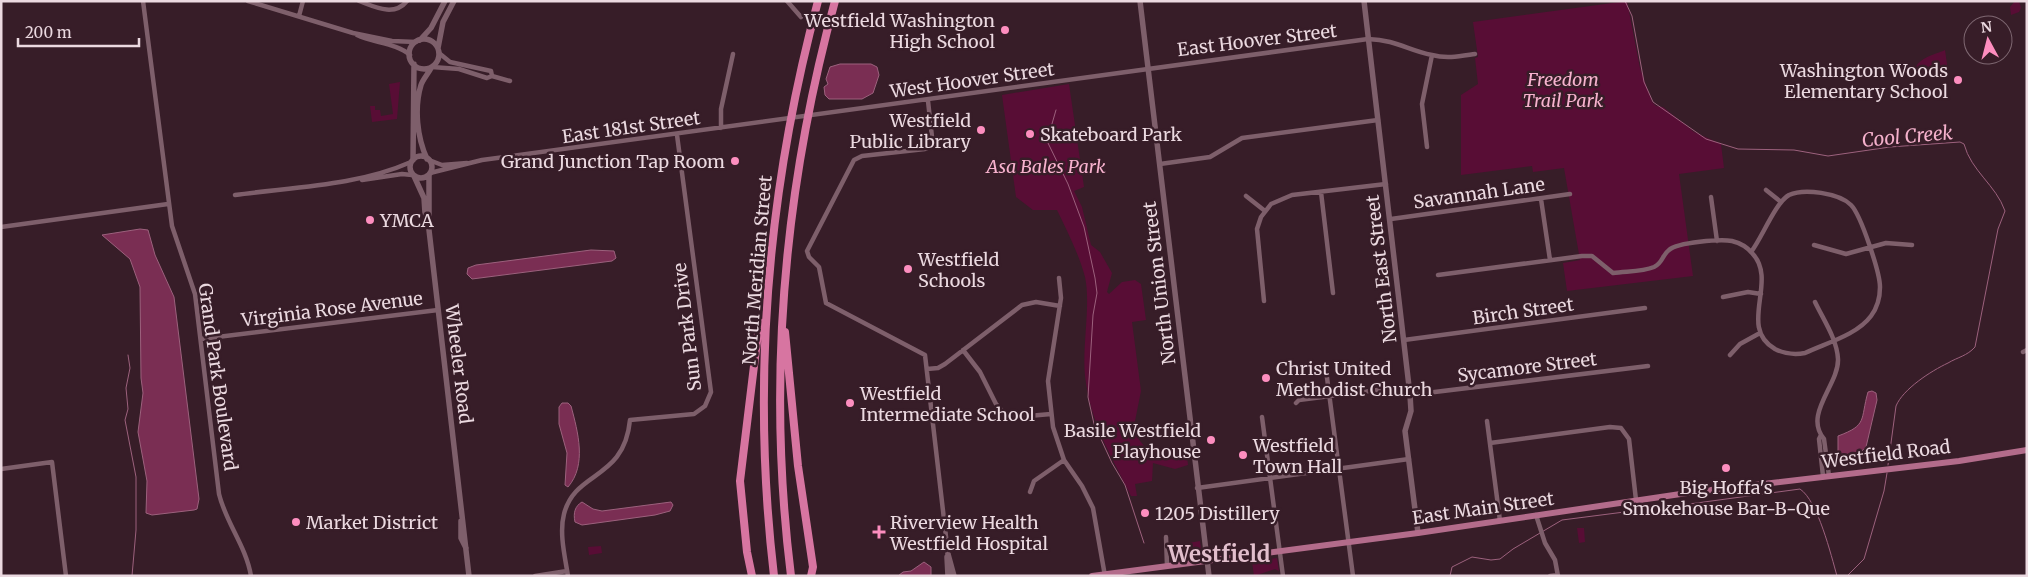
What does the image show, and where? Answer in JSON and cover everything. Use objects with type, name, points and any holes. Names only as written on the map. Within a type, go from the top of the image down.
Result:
[{"type":"highway","name":"North Meridian Street","points":[[774,576],[764,454],[764,318],[776,207],[787,133],[792,104],[818,1]]},
{"type":"highway","name":"North Meridian Street","points":[[791,576],[780,438],[783,317],[794,196],[810,102],[835,1]]},
{"type":"highway","points":[[783,317],[797,456],[813,567],[816,576]]},
{"type":"highway","points":[[748,576],[740,494],[740,472],[751,405],[758,333],[764,318]]},
{"type":"highway","points":[[747,552],[752,576]]},
{"type":"highway","points":[[811,576],[813,567]]},
{"type":"main road","name":"Westfield Road","points":[[1764,484],[2027,452]]},
{"type":"main road","name":"East Main Street","points":[[1092,576],[1418,533],[1636,500],[1764,484]]},
{"type":"street","name":"Grand Park Boulevard","points":[[143,1],[173,236],[193,287],[222,505],[229,524],[244,551],[251,576]]},
{"type":"street","points":[[248,1],[353,33],[392,41],[430,41],[448,61],[491,71],[492,76]]},
{"type":"street","points":[[299,16],[303,1]]},
{"type":"street","points":[[359,1],[384,10],[399,8],[407,1]]},
{"type":"street","points":[[410,55],[412,47],[432,28],[445,1]]},
{"type":"street","points":[[235,195],[358,179],[413,175],[422,178],[429,174],[432,168],[420,139],[418,113],[421,85],[431,67],[438,60],[443,22],[454,1]]},
{"type":"street","points":[[786,1],[801,17]]},
{"type":"street","name":"North Union Street","points":[[1140,1],[1209,576]]},
{"type":"street","name":"North East Street","points":[[1364,1],[1391,219],[1410,395],[1411,411],[1405,428],[1418,533]]},
{"type":"street","points":[[353,33],[367,40],[401,48],[410,55],[414,64],[412,161],[410,170],[413,175]]},
{"type":"street","name":"East Hoover Street","points":[[1149,68],[1368,39],[1393,41],[1432,55],[1455,57],[1475,54]]},
{"type":"street","points":[[721,128],[721,109],[733,54]]},
{"type":"street","points":[[1427,147],[1422,104],[1432,55]]},
{"type":"street","points":[[414,64],[420,68],[459,69],[487,78],[492,76],[510,81]]},
{"type":"street","name":"West Hoover Street","points":[[800,118],[1149,68]]},
{"type":"street","points":[[928,100],[933,146],[926,149],[862,156],[854,160],[807,251],[809,257],[819,267],[826,303],[925,355],[948,554],[948,576]]},
{"type":"street","name":"East 181st Street","points":[[428,160],[442,165],[466,163],[800,118]]},
{"type":"street","points":[[1160,164],[1210,157],[1242,138],[1378,120]]},
{"type":"street","name":"Sun Park Drive","points":[[567,574],[562,525],[566,508],[572,497],[581,487],[619,457],[626,445],[630,420],[694,414],[705,406],[711,392],[677,135]]},
{"type":"street","points":[[358,179],[387,173],[420,157],[428,160]]},
{"type":"street","name":"East 181st Street","points":[[429,174],[466,163]]},
{"type":"street","name":"Wheeler Road","points":[[429,174],[429,230],[462,502],[469,576]]},
{"type":"street","name":"Wheeler Road","points":[[413,175],[424,198],[426,226],[429,230]]},
{"type":"street","points":[[1264,301],[1256,236],[1259,222],[1265,211],[1281,198],[1386,184]]},
{"type":"street","points":[[1766,190],[1781,202]]},
{"type":"street","points":[[1321,192],[1333,293]]},
{"type":"street","points":[[1438,274],[1592,256],[1606,269],[1616,273],[1654,267],[1662,261],[1666,252],[1674,247],[1717,241],[1737,243],[1751,252],[1761,269],[1763,281],[1757,315],[1760,333],[1768,344],[1788,354],[1805,353],[1862,326],[1872,315],[1878,303],[1880,281],[1859,216],[1852,206],[1843,199],[1800,192],[1788,196],[1781,202],[1751,252]]},
{"type":"street","name":"Savannah Lane","points":[[1391,219],[1570,194]]},
{"type":"street","points":[[1246,196],[1265,211]]},
{"type":"street","points":[[1711,197],[1717,241]]},
{"type":"street","points":[[1541,199],[1550,260]]},
{"type":"street","points":[[1,227],[168,204]]},
{"type":"street","points":[[1814,246],[1846,254],[1893,242],[1912,245]]},
{"type":"street","points":[[1060,278],[1062,292],[1049,364],[1051,414],[1056,440],[1064,460],[1082,486],[1093,508],[1104,575]]},
{"type":"street","points":[[1723,297],[1743,293],[1761,294]]},
{"type":"street","points":[[927,369],[942,367],[1022,304],[1036,302],[1060,306]]},
{"type":"street","points":[[1814,302],[1837,349],[1838,366],[1836,377],[1819,412],[1821,434],[1819,440],[1826,476]]},
{"type":"street","name":"Birch Street","points":[[1404,340],[1645,308]]},
{"type":"street","name":"Virginia Rose Avenue","points":[[200,339],[438,310]]},
{"type":"street","points":[[1730,355],[1740,344],[1760,333]]},
{"type":"street","points":[[963,350],[980,372],[996,404],[1003,412],[1017,418],[1051,414]]},
{"type":"street","name":"Sycamore Street","points":[[1410,395],[1648,366]]},
{"type":"street","points":[[1326,370],[1353,576]]},
{"type":"street","points":[[1296,403],[1298,400],[1409,386]]},
{"type":"street","points":[[1262,417],[1282,576]]},
{"type":"street","points":[[1487,421],[1500,521]]},
{"type":"street","points":[[1490,443],[1610,427],[1621,428],[1629,439],[1636,500]]},
{"type":"street","points":[[1030,492],[1034,481],[1064,460]]},
{"type":"street","points":[[1198,488],[1409,460]]},
{"type":"street","points":[[1,469],[52,462],[66,576]]},
{"type":"street","points":[[1536,515],[1541,534],[1555,560],[1558,575],[1550,576]]},
{"type":"street","points":[[1166,537],[1167,566]]},
{"type":"street","points":[[948,554],[954,576]]},
{"type":"street","points":[[535,576],[567,574]]},
{"type":"green space","name":"Freedom Trail Park","points":[[1627,1],[1640,68],[1652,102],[1656,106],[1663,107],[1694,132],[1721,144],[1724,168],[1679,174],[1693,276],[1567,291],[1563,263],[1580,260],[1564,168],[1533,172],[1532,166],[1461,175],[1461,95],[1478,84],[1475,58],[1478,57],[1473,22]]},
{"type":"green space","points":[[2015,1],[2019,1],[2021,8],[2019,12],[2011,15],[2010,7]]},
{"type":"green space","points":[[1945,50],[1948,71],[1915,74],[1915,69],[1921,61]]},
{"type":"green space","points":[[400,82],[397,119],[372,122],[370,106],[375,106],[375,110],[380,110],[381,116],[393,114],[389,84]]},
{"type":"green space","name":"Asa Bales Park","points":[[1069,84],[1084,187],[1074,191],[1082,207],[1091,245],[1100,252],[1112,273],[1107,292],[1109,294],[1122,282],[1135,280],[1141,284],[1146,320],[1132,322],[1141,391],[1133,431],[1149,451],[1155,455],[1169,459],[1187,456],[1188,465],[1175,469],[1153,463],[1152,481],[1135,484],[1137,496],[1131,496],[1102,438],[1088,393],[1084,364],[1087,288],[1076,251],[1057,210],[1033,210],[1016,197],[1002,95]]},
{"type":"green space","points":[[1577,528],[1584,528],[1585,542],[1579,543]]},
{"type":"green space","points":[[1200,541],[1202,557],[1185,559],[1183,544]]},
{"type":"green space","points":[[601,546],[602,553],[589,555],[588,547]]},
{"type":"green space","points":[[1277,558],[1279,571],[1275,569],[1254,576],[1252,562]]},
{"type":"shaded area","points":[[840,64],[871,64],[877,67],[879,75],[873,93],[862,99],[829,99],[825,95],[824,87],[828,84],[826,79],[830,67]]},
{"type":"shaded area","points":[[140,229],[148,230],[155,255],[174,297],[199,499],[197,509],[152,515],[146,513],[147,481],[138,432],[143,393],[141,378],[140,287],[130,259],[102,235]]},
{"type":"shaded area","points":[[591,250],[614,251],[616,258],[612,261],[472,279],[467,274],[468,268],[476,265]]},
{"type":"shaded area","points":[[1868,392],[1876,393],[1877,400],[1866,447],[1861,452],[1842,456],[1838,452],[1838,436],[1859,425]]},
{"type":"shaded area","points":[[562,403],[568,403],[571,406],[579,448],[577,469],[568,487],[565,485],[567,453],[559,424],[559,407]]},
{"type":"shaded area","points":[[582,502],[593,509],[602,511],[671,502],[673,505],[670,511],[655,515],[582,525],[575,522],[574,516],[576,508]]},
{"type":"shaded area","points":[[924,562],[931,567],[931,576],[898,576],[903,572],[911,571]]},
{"type":"waterway","name":"Cool Creek","points":[[1625,1],[1632,16],[1644,82],[1653,102],[1706,139],[1738,149],[1794,150],[1828,156],[1890,147],[1960,142],[1964,144],[1972,162],[1996,193],[2005,211],[1998,229],[1975,347],[1966,354],[1941,366],[1905,393],[1896,406],[1888,465]]},
{"type":"waterway","points":[[1056,110],[1047,141],[1068,184],[1084,227],[1097,293],[1093,315],[1088,397],[1094,424],[1112,463],[1125,485],[1144,543]]},
{"type":"waterway","points":[[128,355],[130,368],[126,388],[128,409],[125,420],[136,477],[136,530],[132,576]]},
{"type":"waterway","name":"Cool Creek","points":[[1847,576],[1864,559],[1884,491],[1887,473]]},
{"type":"waterway","points":[[1682,505],[1800,489],[1807,495],[1818,516],[1837,576]]},
{"type":"waterway","points":[[1450,576],[1452,567],[1472,557],[1491,560],[1500,559],[1513,549],[1562,520],[1679,505]]},
{"type":"place","name":"Westfield Washington High School","points":[[1005,30]]},
{"type":"place","name":"Washington Woods Elementary School","points":[[1958,80]]},
{"type":"place","name":"Westfield Public Library","points":[[981,130]]},
{"type":"place","name":"Skateboard Park","points":[[1030,134]]},
{"type":"place","name":"Grand Junction Tap Room","points":[[735,161]]},
{"type":"place","name":"YMCA","points":[[370,220]]},
{"type":"place","name":"Westfield Schools","points":[[908,269]]},
{"type":"place","name":"Christ United Methodist Church","points":[[1266,378]]},
{"type":"place","name":"Westfield Intermediate School","points":[[850,403]]},
{"type":"place","name":"Basile Westfield Playhouse","points":[[1211,440]]},
{"type":"place","name":"Westfield Town Hall","points":[[1243,455]]},
{"type":"place","name":"Big Hoffa's Smokehouse Bar-B-Que","points":[[1726,468]]},
{"type":"place","name":"1205 Distillery","points":[[1145,513]]},
{"type":"place","name":"Market District","points":[[296,522]]},
{"type":"place","name":"Riverview Health Westfield Hospital","points":[[879,532]]},
{"type":"district","name":"Westfield","points":[[1219,554]]}]
